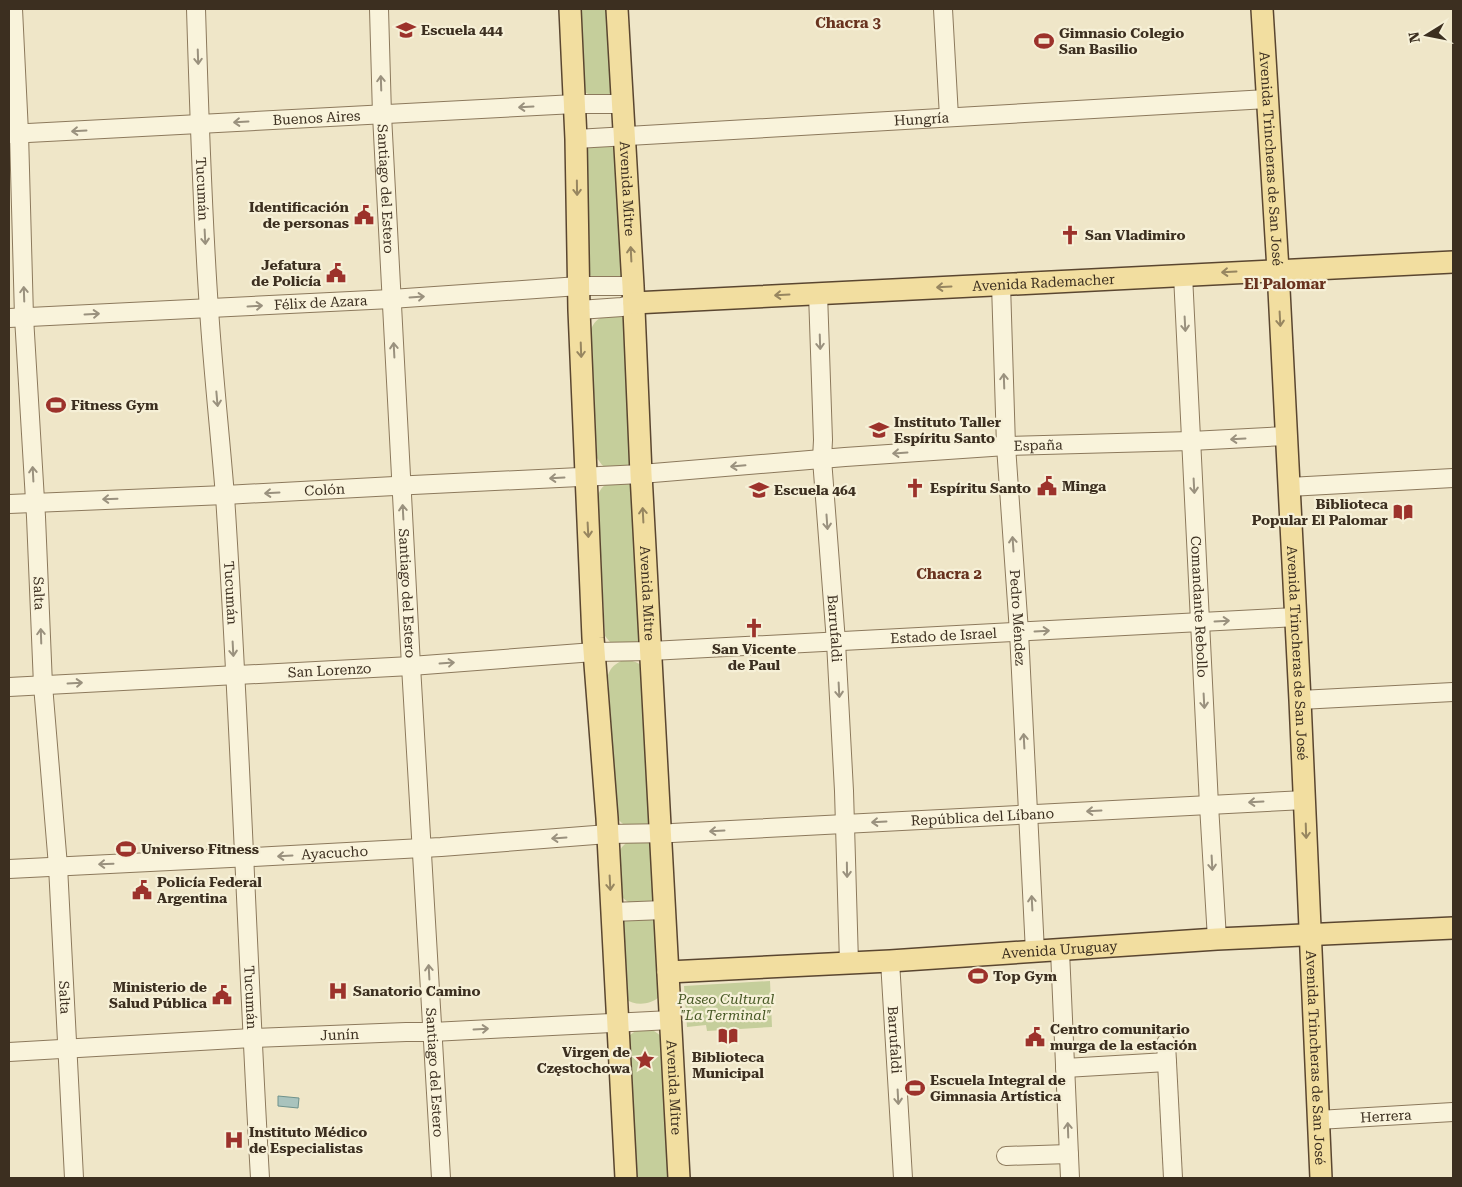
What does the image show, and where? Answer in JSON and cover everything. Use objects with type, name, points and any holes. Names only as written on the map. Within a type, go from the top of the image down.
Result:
[{"type":"main road","points":[[570,9],[576,139],[579,310],[594,652],[608,834],[626,1178]]},
{"type":"main road","name":"Avenida Mitre","points":[[617,9],[634,294],[640,474],[679,1178]]},
{"type":"main road","name":"Avenida Trincheras de San José","points":[[1262,9],[1296,617],[1321,1178]]},
{"type":"main road","name":"Avenida Rademacher","points":[[634,294],[818,293],[1453,262]]},
{"type":"main road","name":"Avenida Uruguay","points":[[668,972],[1453,928]]},
{"type":"street","name":"Salta","points":[[13,9],[17,318],[35,502],[43,685],[58,866],[74,1178]]},
{"type":"street","name":"Tucumán","points":[[196,9],[209,308],[225,495],[260,1178]]},
{"type":"street","name":"Santiago del Estero","points":[[378,9],[391,299],[441,1178]]},
{"type":"street","points":[[943,9],[949,117]]},
{"type":"street","name":"Hungría","points":[[576,139],[1267,99]]},
{"type":"street","name":"Buenos Aires","points":[[14,134],[574,104],[622,104]]},
{"type":"street","name":"Comandante Rebollo","points":[[1183,275],[1217,940]]},
{"type":"street","name":"Pedro Méndez","points":[[1001,284],[1006,446],[1019,632],[1035,952]]},
{"type":"street","name":"Félix de Azara","points":[[17,318],[391,299],[579,286],[634,294]]},
{"type":"street","name":"Barrufaldi","points":[[818,293],[822,459],[836,642],[846,824],[849,963]]},
{"type":"street","points":[[579,310],[622,308],[634,294]]},
{"type":"street","name":"España","points":[[640,474],[1006,446],[1191,441],[1286,436]]},
{"type":"street","name":"Colón","points":[[9,504],[640,474]]},
{"type":"street","points":[[1289,487],[1453,478]]},
{"type":"street","name":"Estado de Israel","points":[[651,651],[1296,617]]},
{"type":"street","name":"San Lorenzo","points":[[9,686],[411,666],[594,652],[651,651]]},
{"type":"street","points":[[1300,700],[1453,692]]},
{"type":"street","name":"República del Líbano","points":[[660,834],[1305,800]]},
{"type":"street","name":"Ayacucho","points":[[9,869],[421,848],[608,834],[660,834]]},
{"type":"street","points":[[612,912],[664,910]]},
{"type":"street","points":[[1060,951],[1070,1178]]},
{"type":"street","name":"Barrufaldi","points":[[890,961],[903,1178]]},
{"type":"street","name":"Junín","points":[[9,1052],[252,1038],[432,1032],[671,1020]]},
{"type":"street","points":[[1166,1043],[1173,1178]]},
{"type":"street","points":[[1065,1068],[1167,1062]]},
{"type":"street","name":"Herrera","points":[[1318,1120],[1453,1112]]},
{"type":"street","points":[[1006,1156],[1068,1154]]},
{"type":"green space","points":[[575,9],[615,9],[611,93],[608,95],[590,95],[583,91]]},
{"type":"green space","points":[[611,146],[617,150],[627,267],[621,281],[595,282],[587,266],[584,152],[590,147]]},
{"type":"green space","points":[[621,316],[626,320],[637,454],[630,467],[608,469],[597,458],[591,329],[600,319]]},
{"type":"green space","points":[[627,482],[634,486],[643,638],[638,644],[616,646],[605,636],[598,495],[600,490],[606,485]]},
{"type":"green space","points":[[623,660],[629,660],[643,666],[653,819],[638,828],[624,825],[616,816],[608,675],[614,666]]},
{"type":"green space","points":[[648,841],[654,845],[658,896],[646,905],[631,904],[620,893],[618,854],[627,842]]},
{"type":"green space","points":[[649,916],[655,920],[659,997],[651,1002],[638,1004],[625,999],[622,922],[628,917]]},
{"type":"green space","name":"Paseo Cultural \"La Terminal\"","points":[[770,981],[772,1027],[707,1031],[706,1025],[687,1027],[684,986]]},
{"type":"green space","points":[[647,1028],[661,1036],[664,1041],[672,1178],[632,1178],[628,1037],[632,1033]]},
{"type":"water","points":[[278,1096],[299,1098],[298,1108],[278,1106]]},
{"type":"place","name":"Escuela 444","points":[[406,30]]},
{"type":"place","name":"Gimnasio Colegio San Basilio","points":[[1044,41]]},
{"type":"place","name":"Identificación de personas","points":[[364,215]]},
{"type":"place","name":"San Vladimiro","points":[[1070,235]]},
{"type":"place","name":"Jefatura de Policía","points":[[336,273]]},
{"type":"place","name":"Fitness Gym","points":[[56,405]]},
{"type":"place","name":"Instituto Taller Espíritu Santo","points":[[879,430]]},
{"type":"place","name":"Minga","points":[[1047,486]]},
{"type":"place","name":"Espíritu Santo","points":[[915,488]]},
{"type":"place","name":"Escuela 464","points":[[759,490]]},
{"type":"place","name":"Biblioteca Popular El Palomar","points":[[1403,512]]},
{"type":"place","name":"San Vicente de Paul","points":[[754,628]]},
{"type":"place","name":"Universo Fitness","points":[[126,849]]},
{"type":"place","name":"Policía Federal Argentina","points":[[142,890]]},
{"type":"place","name":"Top Gym","points":[[978,976]]},
{"type":"place","name":"Sanatorio Camino","points":[[338,991]]},
{"type":"place","name":"Ministerio de Salud Pública","points":[[222,995]]},
{"type":"place","name":"Biblioteca Municipal","points":[[728,1036]]},
{"type":"place","name":"Centro comunitario murga de la estación","points":[[1035,1037]]},
{"type":"place","name":"Virgen de Częstochowa","points":[[645,1060]]},
{"type":"place","name":"Escuela Integral de Gimnasia Artística","points":[[915,1088]]},
{"type":"place","name":"Instituto Médico de Especialistas","points":[[234,1140]]},
{"type":"district","name":"Chacra 3","points":[[848,23]]},
{"type":"district","name":"El Palomar","points":[[1285,284]]},
{"type":"district","name":"Chacra 2","points":[[949,574]]}]
